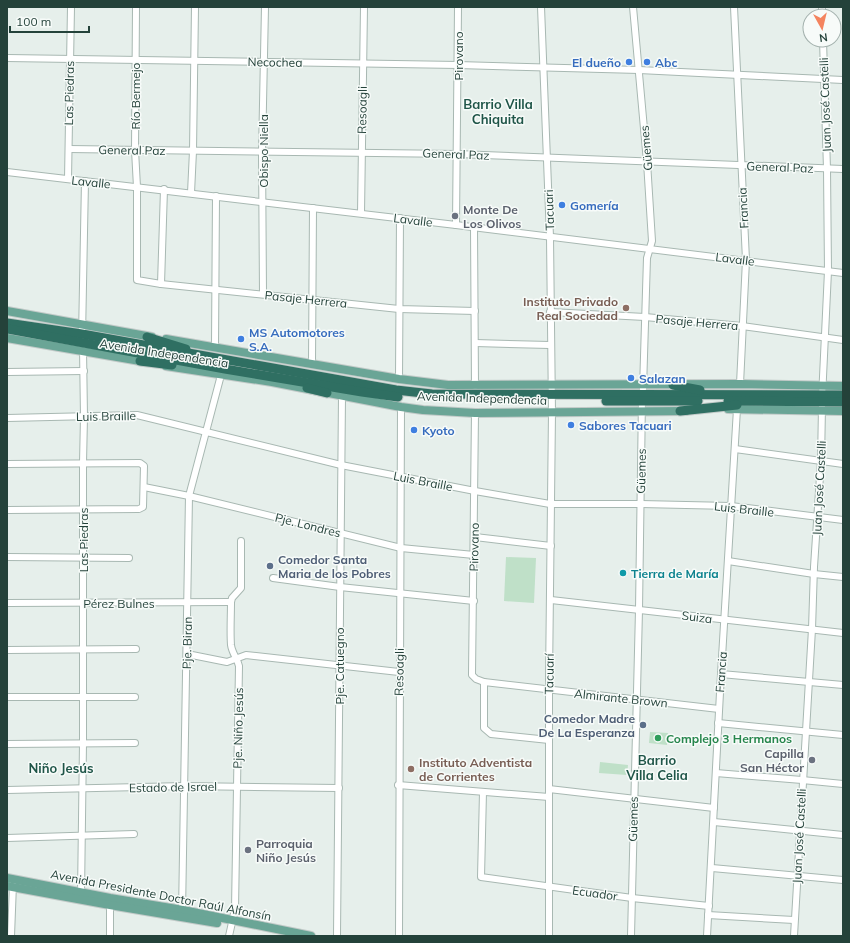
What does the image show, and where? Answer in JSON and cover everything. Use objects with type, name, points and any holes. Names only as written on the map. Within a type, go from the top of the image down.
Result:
[{"type":"highway","name":"Avenida Independencia","points":[[7,323],[83,343]]},
{"type":"highway","name":"Avenida Independencia","points":[[7,329],[362,392],[407,398],[471,401],[642,393],[745,395],[822,399],[843,402]]},
{"type":"highway","points":[[147,336],[223,368]]},
{"type":"highway","points":[[140,361],[223,368]]},
{"type":"highway","name":"Avenida Independencia","points":[[223,368],[396,390],[440,394],[551,398]]},
{"type":"highway","points":[[272,376],[296,385],[327,393]]},
{"type":"highway","points":[[673,385],[711,392],[745,395]]},
{"type":"highway","name":"Avenida Independencia","points":[[642,393],[761,402],[822,399],[843,395]]},
{"type":"highway","points":[[680,411],[761,402]]},
{"type":"main road","name":"Avenida Independencia","points":[[7,311],[399,379],[475,386],[551,385],[642,393],[673,385],[740,384],[822,399],[843,411]]},
{"type":"main road","name":"Avenida Independencia","points":[[7,338],[83,343],[140,361]]},
{"type":"main road","name":"Avenida Independencia","points":[[223,368],[272,382],[401,407],[475,413],[642,412],[738,409],[822,399],[843,386]]},
{"type":"main road","name":"Avenida Presidente Doctor Raúl Alfonsín","points":[[10,883],[110,902],[182,913],[284,936]]},
{"type":"main road","name":"Avenida Presidente Doctor Raúl Alfonsín","points":[[231,923],[311,936]]},
{"type":"street","name":"Las Piedras","points":[[68,179],[71,7]]},
{"type":"street","name":"Río Bermejo","points":[[136,7],[135,150],[137,187],[137,280]]},
{"type":"street","points":[[191,193],[195,7]]},
{"type":"street","name":"Obispo Niella","points":[[263,294],[262,152],[265,7]]},
{"type":"street","name":"Resoagli","points":[[361,214],[364,7]]},
{"type":"street","name":"Pirovano","points":[[456,224],[458,7]]},
{"type":"street","name":"Tacuari","points":[[541,7],[550,236],[550,345],[552,412]]},
{"type":"street","name":"Güemes","points":[[631,936],[633,799],[639,610],[642,393],[647,258],[652,241],[647,162],[633,7]]},
{"type":"street","name":"Francia","points":[[734,7],[746,260],[740,384]]},
{"type":"street","name":"Juan José Castelli","points":[[794,936],[821,461],[824,338],[828,271],[823,48]]},
{"type":"street","name":"Necochea","points":[[7,58],[264,61],[639,70]]},
{"type":"street","points":[[639,70],[843,80]]},
{"type":"street","name":"General Paz","points":[[69,149],[457,154],[843,169]]},
{"type":"street","name":"Lavalle","points":[[7,172],[456,224],[843,273]]},
{"type":"street","name":"Las Piedras","points":[[81,896],[83,788],[83,324],[85,181]]},
{"type":"street","points":[[161,284],[164,189]]},
{"type":"street","points":[[215,347],[216,196]]},
{"type":"street","points":[[312,364],[313,208]]},
{"type":"street","points":[[399,379],[400,218]]},
{"type":"street","points":[[474,227],[475,386]]},
{"type":"street","name":"Pasaje Herrera","points":[[137,280],[140,282],[399,309],[475,311]]},
{"type":"street","name":"Pasaje Herrera","points":[[550,312],[645,317],[742,326],[843,340]]},
{"type":"street","points":[[475,343],[550,345]]},
{"type":"street","name":"Pje. Biran","points":[[182,913],[189,496],[223,368]]},
{"type":"street","points":[[7,372],[84,372]]},
{"type":"street","name":"Pje. Catuegno","points":[[337,936],[342,396]]},
{"type":"street","name":"Resoagli","points":[[399,936],[398,785],[401,407]]},
{"type":"street","name":"Francia","points":[[707,936],[712,868],[718,723],[738,409]]},
{"type":"street","name":"Tacuarí","points":[[549,936],[550,504],[552,412]]},
{"type":"street","name":"Pirovano","points":[[475,413],[475,537],[472,675],[476,679]]},
{"type":"street","name":"Luis Braille","points":[[7,418],[138,415],[341,465],[550,504],[731,506],[843,520]]},
{"type":"street","points":[[735,449],[843,464]]},
{"type":"street","points":[[7,464],[140,463],[144,466],[143,507],[139,509],[7,510]]},
{"type":"street","name":"Pje. Londres","points":[[144,487],[189,496],[341,532],[401,548],[474,555]]},
{"type":"street","points":[[475,537],[550,546]]},
{"type":"street","points":[[231,602],[232,598],[241,588],[241,541]]},
{"type":"street","points":[[7,558],[129,558]]},
{"type":"street","points":[[728,561],[843,577]]},
{"type":"street","points":[[273,578],[400,594],[474,601]]},
{"type":"street","name":"Suiza","points":[[550,600],[843,633]]},
{"type":"street","name":"Pérez Bulnes","points":[[7,603],[231,602]]},
{"type":"street","name":"Pje. Niño Jesús","points":[[229,936],[235,909],[239,666],[231,646],[231,602]]},
{"type":"street","points":[[7,650],[136,649]]},
{"type":"street","points":[[187,654],[227,662],[246,655],[399,672]]},
{"type":"street","points":[[721,674],[843,684]]},
{"type":"street","name":"Almirante Brown","points":[[476,679],[484,682],[719,709]]},
{"type":"street","points":[[484,682],[484,728],[491,734],[549,740]]},
{"type":"street","points":[[7,697],[136,697]]},
{"type":"street","points":[[718,723],[843,735]]},
{"type":"street","points":[[7,744],[135,743]]},
{"type":"street","points":[[716,773],[843,784]]},
{"type":"street","points":[[398,785],[549,797]]},
{"type":"street","name":"Estado de Israel","points":[[7,790],[185,786],[339,788]]},
{"type":"street","points":[[549,789],[714,808]]},
{"type":"street","name":"Ecuador","points":[[484,792],[481,877],[632,898],[709,906]]},
{"type":"street","points":[[714,822],[843,835]]},
{"type":"street","points":[[7,838],[134,834]]},
{"type":"street","points":[[712,868],[843,880]]},
{"type":"street","points":[[10,883],[11,936]]},
{"type":"street","points":[[110,902],[110,936]]},
{"type":"street","points":[[708,915],[794,920]]},
{"type":"green space","points":[[506,557],[536,558],[534,603],[504,601]]},
{"type":"green space","name":"Complejo 3 Hermanos","points":[[650,732],[668,733],[667,745],[649,743]]},
{"type":"green space","points":[[600,762],[628,765],[627,775],[599,773]]},
{"type":"place","name":"El dueño","points":[[629,62]]},
{"type":"place","name":"Abc","points":[[647,62]]},
{"type":"place","name":"Gomería","points":[[562,205]]},
{"type":"place","name":"Monte De Los Olivos","points":[[455,216]]},
{"type":"place","name":"Instituto Privado Real Sociedad","points":[[626,308]]},
{"type":"place","name":"MS Automotores S.A.","points":[[241,339]]},
{"type":"place","name":"Salazan","points":[[631,378]]},
{"type":"place","name":"Sabores Tacuari","points":[[571,425]]},
{"type":"place","name":"Kyoto","points":[[414,430]]},
{"type":"place","name":"Comedor Santa Maria de los Pobres","points":[[270,566]]},
{"type":"place","name":"Tierra de María","points":[[623,573]]},
{"type":"place","name":"Comedor Madre De La Esperanza","points":[[643,725]]},
{"type":"place","name":"Complejo 3 Hermanos","points":[[658,738]]},
{"type":"place","name":"Capilla San Héctor","points":[[812,760]]},
{"type":"place","name":"Instituto Adventista de Corrientes","points":[[411,769]]},
{"type":"place","name":"Parroquia Niño Jesús","points":[[248,850]]},
{"type":"district","name":"Barrio Villa Chiquita","points":[[498,112]]},
{"type":"district","name":"Niño Jesús","points":[[61,768]]},
{"type":"district","name":"Barrio Villa Celia","points":[[657,768]]}]
